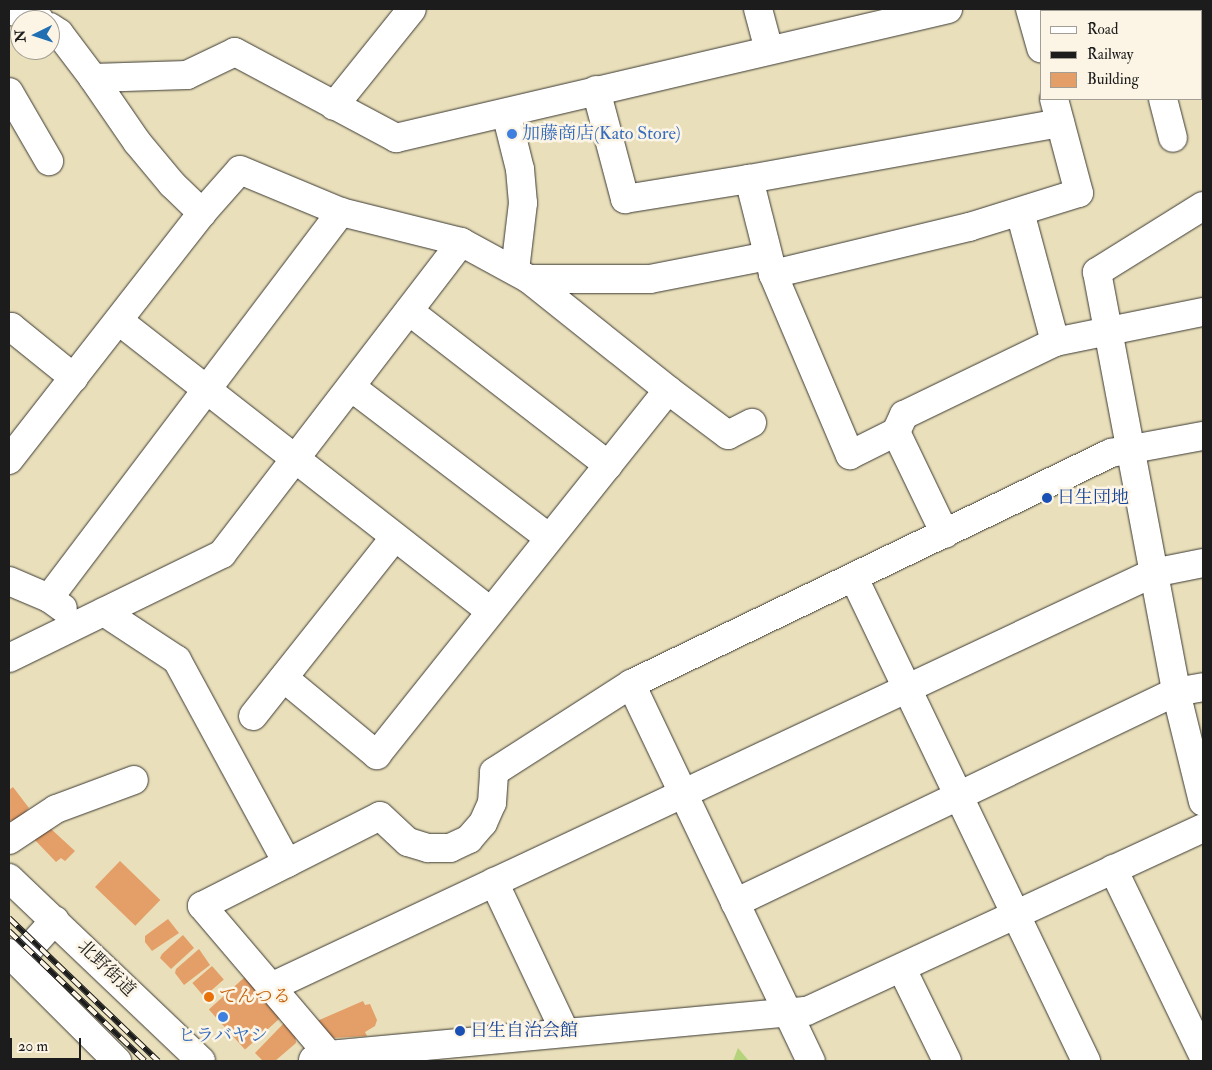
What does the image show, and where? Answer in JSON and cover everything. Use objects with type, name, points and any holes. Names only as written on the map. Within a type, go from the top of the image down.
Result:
[{"type":"street","points":[[334,106],[412,9]]},
{"type":"street","points":[[758,9],[769,50]]},
{"type":"street","points":[[93,78],[187,76],[235,52],[396,138],[769,50],[914,13],[948,9]]},
{"type":"street","points":[[1030,9],[1040,44]]},
{"type":"street","points":[[60,34],[143,149],[172,184],[202,212]]},
{"type":"street","points":[[522,275],[650,279],[771,265],[1020,212],[1079,193],[1057,111],[749,179],[625,199],[596,90]]},
{"type":"street","points":[[9,92],[49,161]]},
{"type":"street","points":[[1163,100],[1173,138]]},
{"type":"street","points":[[506,113],[520,169],[523,203],[522,275]]},
{"type":"street","points":[[9,460],[202,212],[240,170],[341,212],[461,242],[522,275],[728,435],[752,422]]},
{"type":"street","points":[[749,179],[771,265],[850,455],[896,432],[904,414],[1055,342],[1203,312]]},
{"type":"street","points":[[1203,206],[1097,272],[1176,692],[1203,802]]},
{"type":"street","points":[[49,598],[341,212]]},
{"type":"street","points":[[1020,212],[1055,342]]},
{"type":"street","points":[[9,658],[222,554],[295,462],[461,242]]},
{"type":"street","points":[[409,311],[608,465]]},
{"type":"street","points":[[119,321],[295,462],[490,611]]},
{"type":"street","points":[[9,330],[11,326],[74,378]]},
{"type":"street","points":[[351,387],[549,538]]},
{"type":"street","points":[[284,678],[377,755],[668,390]]},
{"type":"street","points":[[896,432],[945,534]]},
{"type":"street","points":[[1203,436],[1111,453],[632,684],[494,772],[492,803],[483,823],[469,839],[450,848],[428,848],[408,842],[380,816],[202,906],[271,987],[338,1058],[565,1032],[788,1013],[825,1004],[1203,828]]},
{"type":"street","points":[[253,716],[394,538]]},
{"type":"street","points":[[271,987],[683,794],[907,686],[1153,573],[1203,562]]},
{"type":"street","points":[[854,578],[960,795],[1086,1061]]},
{"type":"street","points":[[9,581],[93,617],[177,660],[287,863]]},
{"type":"street","points":[[632,684],[811,1061]]},
{"type":"street","points":[[735,903],[1176,692],[1203,687]]},
{"type":"street","points":[[9,840],[56,809],[134,780]]},
{"type":"street","points":[[1113,870],[1203,1054]]},
{"type":"street","name":"北野街道","points":[[9,878],[201,1061]]},
{"type":"street","points":[[494,882],[565,1032]]},
{"type":"street","points":[[55,920],[13,957],[117,1061]]},
{"type":"street","points":[[902,969],[947,1061]]},
{"type":"green space","points":[[738,1048],[749,1061],[733,1061]]},
{"type":"building","points":[[13,787],[29,808],[15,823],[12,820],[9,822],[9,790]]},
{"type":"building","points":[[50,828],[75,851],[65,861],[61,858],[56,862],[34,839]]},
{"type":"building","points":[[120,861],[160,900],[135,926],[95,887]]},
{"type":"building","points":[[168,919],[179,933],[152,951],[145,942],[145,936]]},
{"type":"building","points":[[183,935],[194,948],[171,969],[160,958]]},
{"type":"building","points":[[199,949],[210,965],[184,985],[175,973],[176,969]]},
{"type":"building","points":[[212,966],[224,980],[204,997],[192,983]]},
{"type":"building","points":[[246,976],[282,1016],[245,1050],[209,1009]]},
{"type":"building","points":[[363,1001],[365,1005],[370,1004],[377,1020],[375,1026],[365,1032],[367,1036],[332,1038],[322,1031],[317,1021]]},
{"type":"building","points":[[285,1022],[295,1033],[296,1043],[275,1061],[263,1061],[255,1053]]},
{"type":"railway","points":[[9,918],[158,1061]]},
{"type":"railway","points":[[9,931],[145,1061]]},
{"type":"place","name":"加藤商店(Kato Store)","points":[[512,134]]},
{"type":"place","name":"日生団地","points":[[1047,498]]},
{"type":"place","name":"てんつる","points":[[209,997]]},
{"type":"place","name":"ヒラバヤシ","points":[[223,1017]]},
{"type":"place","name":"日生自治会館","points":[[460,1031]]}]
